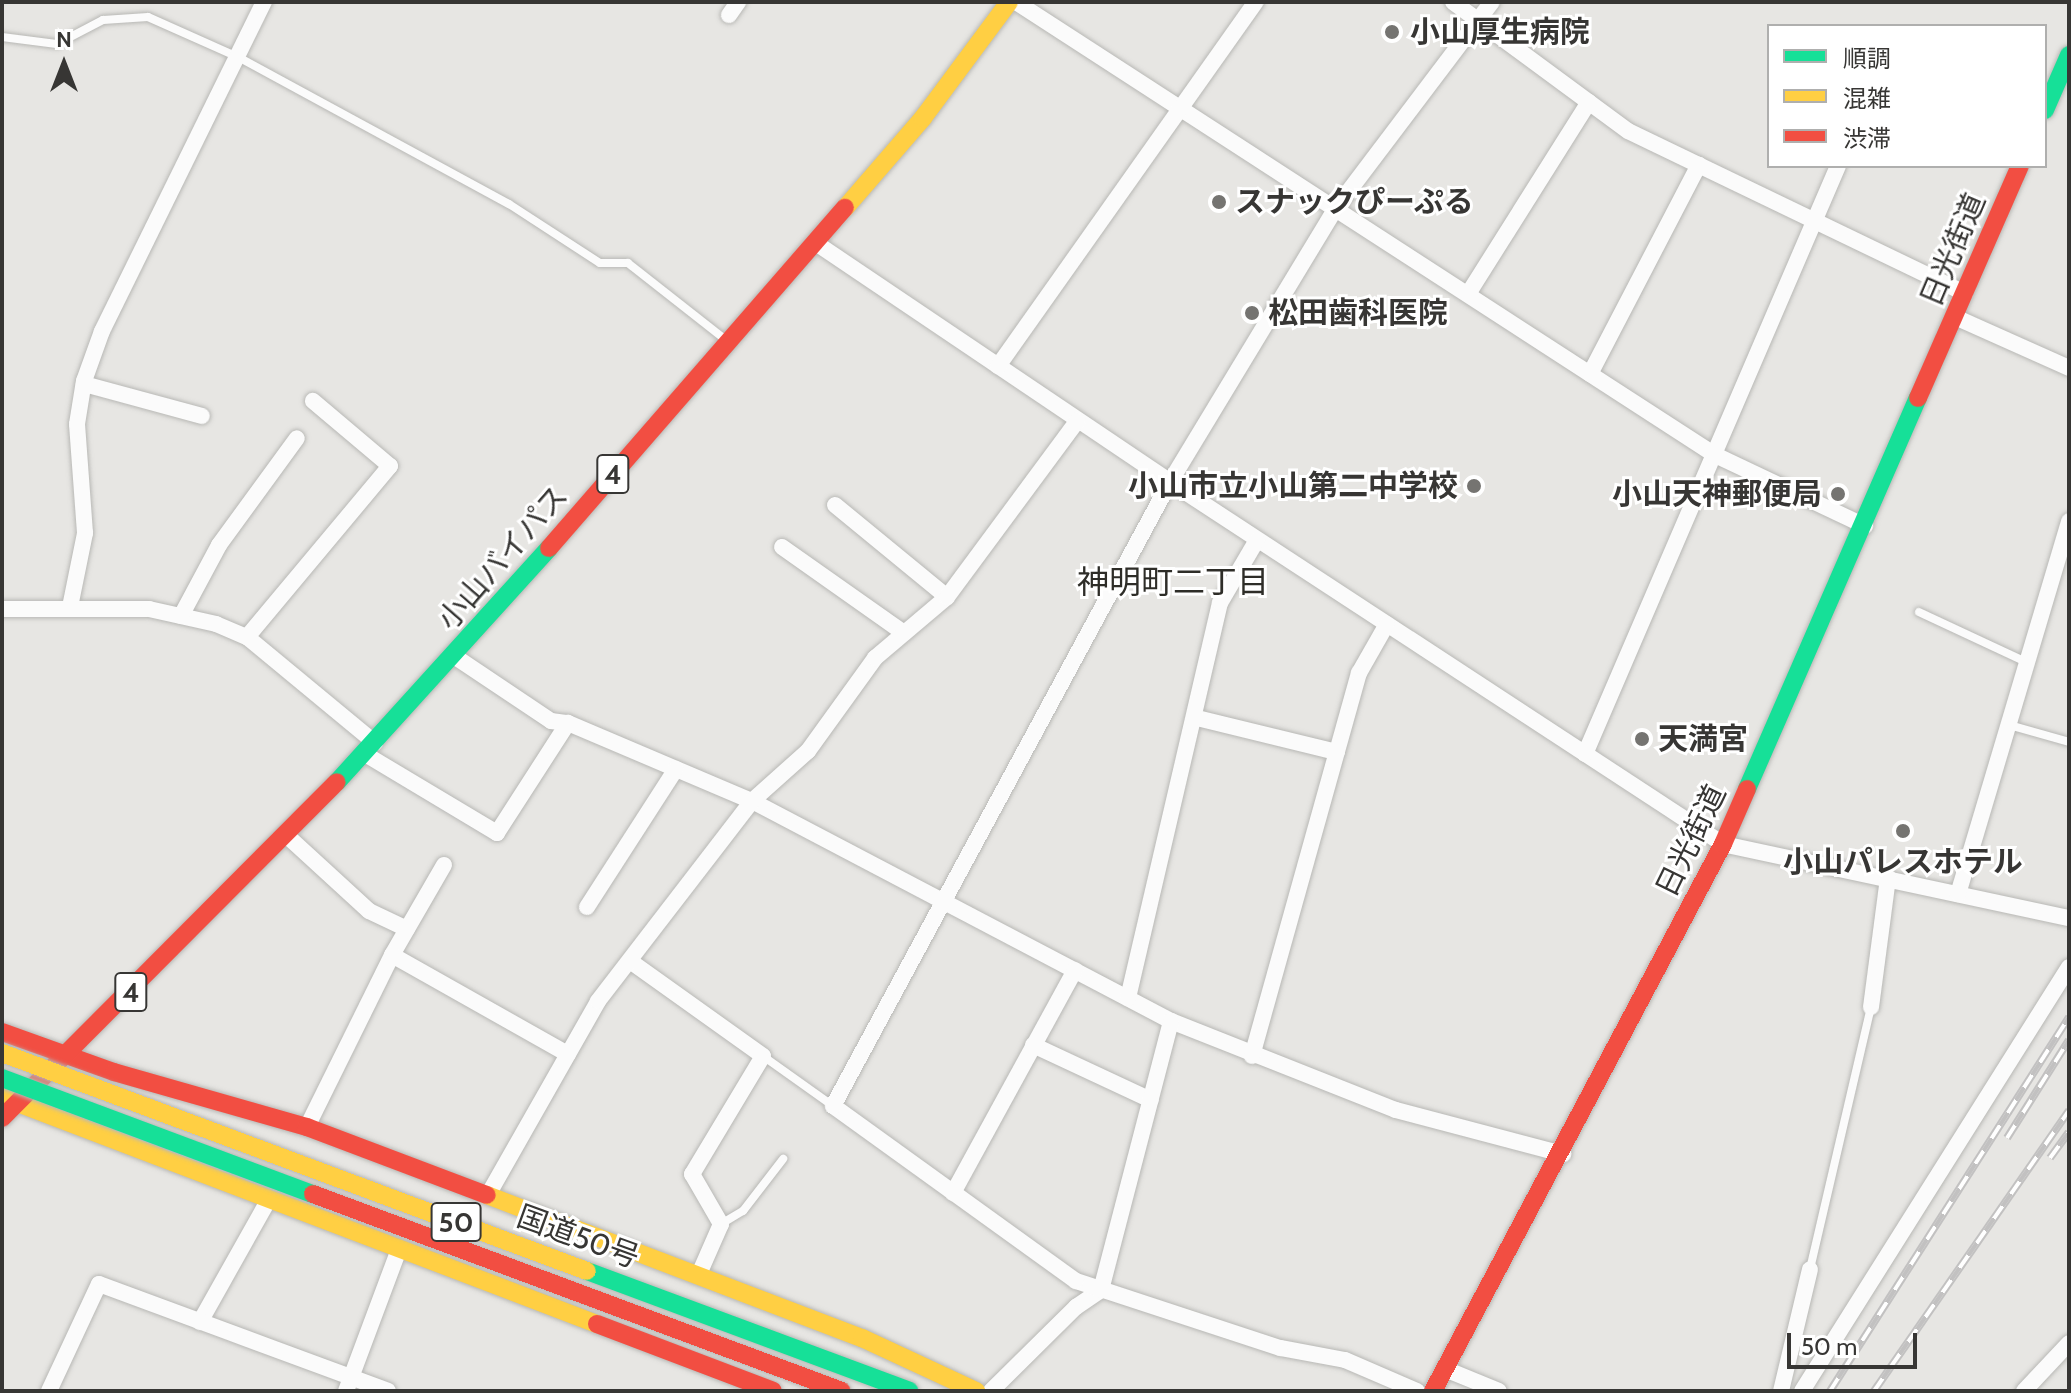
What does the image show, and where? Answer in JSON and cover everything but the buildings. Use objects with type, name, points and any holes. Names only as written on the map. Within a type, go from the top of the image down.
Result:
[{"type":"main road","name":"小山バイパス","points":[[2,1118],[9,1099],[66,1055],[370,748],[454,656],[932,107],[1009,2]]},
{"type":"main road","points":[[2047,105],[2069,55]]},
{"type":"main road","name":"日光街道","points":[[1433,1391],[1563,1154],[1723,844],[1865,526],[2019,168]]},
{"type":"main road","points":[[2,1032],[66,1055],[307,1127],[862,1338],[976,1391]]},
{"type":"main road","name":"国道50号","points":[[2,1053],[909,1391]]},
{"type":"main road","name":"国道50号","points":[[2,1078],[842,1391]]},
{"type":"main road","points":[[9,1099],[744,1386],[773,1391]]},
{"type":"street","points":[[70,607],[85,533],[77,424],[84,384],[102,331],[264,2]]},
{"type":"street","points":[[1016,2],[1715,455],[1865,526]]},
{"type":"street","points":[[998,366],[1256,2]]},
{"type":"street","points":[[1453,2],[1628,131],[1965,293]]},
{"type":"street","points":[[1417,1391],[1345,1360],[1280,1348],[1076,1281],[833,1106],[946,902],[1170,482],[1336,208],[1492,2]]},
{"type":"street","points":[[1468,294],[1589,102]]},
{"type":"street","points":[[1590,374],[1699,165]]},
{"type":"street","points":[[1585,754],[1837,168]]},
{"type":"street","points":[[816,243],[1077,421],[1723,844],[2069,918]]},
{"type":"street","points":[[1955,317],[2069,368]]},
{"type":"street","points":[[84,384],[202,416]]},
{"type":"street","points":[[247,637],[390,466],[313,401]]},
{"type":"street","points":[[488,1195],[598,1001],[752,801],[808,751],[875,658],[947,597],[1077,421]]},
{"type":"street","points":[[181,616],[219,545],[297,438]]},
{"type":"street","points":[[835,505],[947,597]]},
{"type":"street","points":[[1958,894],[2068,529]]},
{"type":"street","points":[[1128,998],[1197,718],[1220,603],[1257,540]]},
{"type":"street","points":[[782,547],[904,633]]},
{"type":"street","points":[[2,609],[149,609],[247,637],[370,748],[497,833],[568,723]]},
{"type":"street","points":[[1252,1056],[1359,673],[1387,624]]},
{"type":"street","points":[[454,656],[551,721],[568,723],[752,801],[1171,1021],[1252,1056],[1396,1110],[1563,1154]]},
{"type":"street","points":[[1197,718],[1337,752]]},
{"type":"street","points":[[587,907],[676,769]]},
{"type":"street","points":[[285,834],[369,911],[407,929]]},
{"type":"street","points":[[307,1127],[392,955],[444,865]]},
{"type":"street","points":[[1871,1007],[1888,877]]},
{"type":"street","points":[[392,955],[568,1054]]},
{"type":"street","points":[[630,961],[763,1056],[692,1174],[721,1224],[699,1274]]},
{"type":"street","points":[[1802,1391],[2069,967]]},
{"type":"street","points":[[953,1193],[1075,970]]},
{"type":"street","points":[[991,1391],[1076,1307],[1101,1290],[1171,1021]]},
{"type":"street","points":[[1033,1045],[1151,1100]]},
{"type":"street","points":[[200,1322],[269,1199]]},
{"type":"street","points":[[348,1384],[398,1252]]},
{"type":"street","points":[[1781,1391],[1810,1269]]},
{"type":"street","points":[[49,1391],[99,1284],[348,1384],[388,1391]]},
{"type":"street","points":[[2024,1391],[2069,1343]]},
{"type":"street","points":[[1445,1369],[1499,1391]]},
{"type":"lane","points":[[2,37],[57,44],[103,20],[148,17],[238,57],[509,204],[600,263],[628,263],[729,342]]},
{"type":"lane","points":[[1919,612],[2027,662]]},
{"type":"lane","points":[[2008,724],[2069,742]]},
{"type":"lane","points":[[1810,1269],[1871,1007]]},
{"type":"lane","points":[[763,1056],[833,1106]]},
{"type":"lane","points":[[721,1224],[743,1211],[783,1159]]},
{"type":"railway","points":[[1830,1391],[2069,1017]]},
{"type":"railway","points":[[2007,1138],[2069,1040]]},
{"type":"railway","points":[[1874,1391],[2069,1110]]},
{"type":"railway","points":[[2050,1158],[2069,1132]]},
{"type":"traffic: fast","points":[[2047,105],[2069,55]]},
{"type":"traffic: fast","points":[[1747,789],[1918,398]]},
{"type":"traffic: fast","points":[[337,782],[549,548]]},
{"type":"traffic: fast","points":[[2,1078],[313,1194]]},
{"type":"traffic: fast","points":[[587,1271],[909,1391]]},
{"type":"traffic: slow","points":[[845,208],[923,118],[1009,2]]},
{"type":"traffic: slow","points":[[2,1053],[587,1271]]},
{"type":"traffic: slow","points":[[2,1097],[597,1324]]},
{"type":"traffic: slow","points":[[487,1195],[862,1338],[976,1391]]},
{"type":"traffic: jam","points":[[1918,398],[2019,168]]},
{"type":"traffic: jam","points":[[549,548],[845,208]]},
{"type":"traffic: jam","points":[[2,1118],[337,782]]},
{"type":"traffic: jam","points":[[1433,1391],[1723,844],[1747,789]]},
{"type":"traffic: jam","points":[[2,1032],[114,1072],[307,1127],[487,1195]]},
{"type":"traffic: jam","points":[[313,1194],[842,1391]]},
{"type":"traffic: jam","points":[[597,1324],[773,1391]]},
{"type":"place","name":"小山厚生病院","points":[[1392,32]]},
{"type":"place","name":"スナックぴーぷる","points":[[1219,202]]},
{"type":"place","name":"松田歯科医院","points":[[1252,313]]},
{"type":"place","name":"小山市立小山第二中学校","points":[[1474,486]]},
{"type":"place","name":"小山天神郵便局","points":[[1838,494]]},
{"type":"place","name":"天満宮","points":[[1642,739]]},
{"type":"place","name":"小山パレスホテル","points":[[1903,831]]},
{"type":"district","name":"神明町二丁目","points":[[1173,582]]}]
